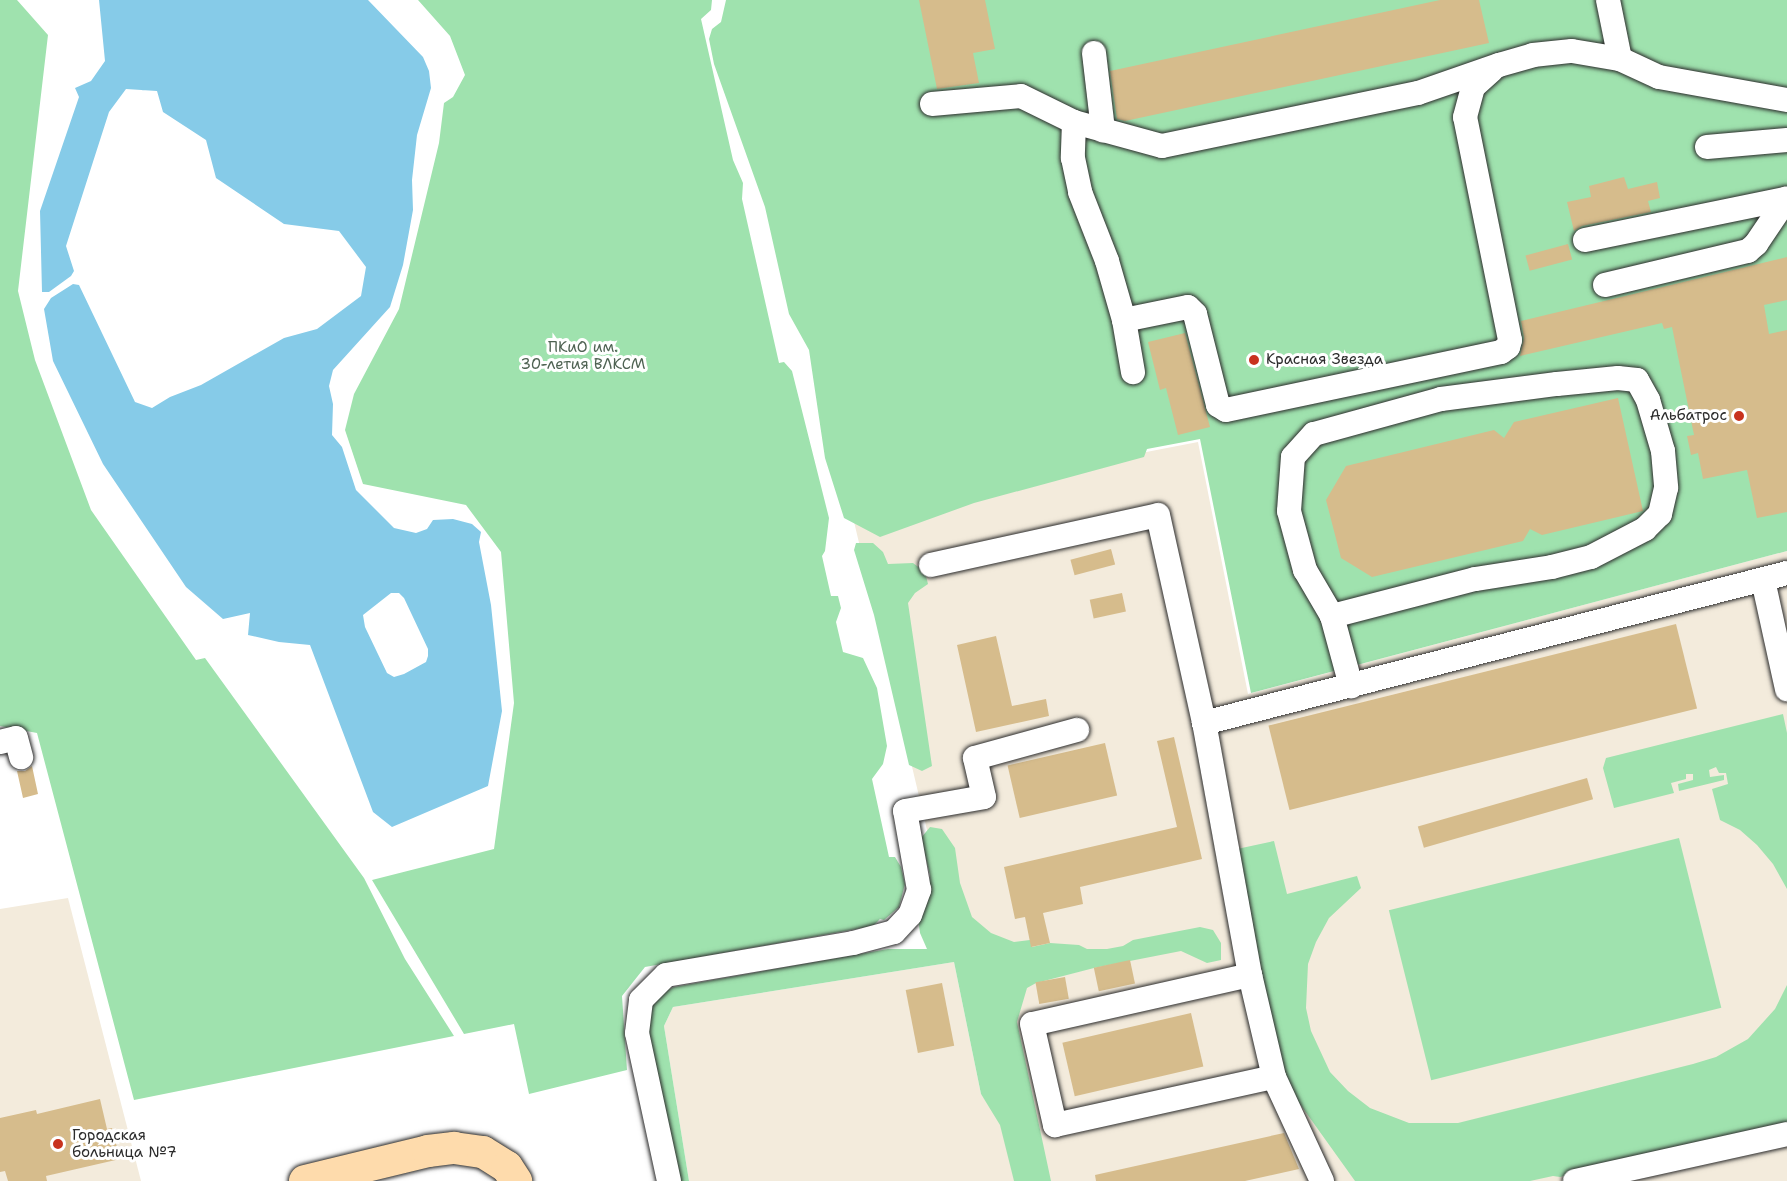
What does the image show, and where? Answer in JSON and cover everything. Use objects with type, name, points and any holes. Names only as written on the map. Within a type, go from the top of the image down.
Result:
[{"type":"main road","points":[[305,1181],[428,1151],[454,1148],[483,1152],[507,1167],[516,1181]]},
{"type":"lane","points":[[1608,0],[1620,59]]},
{"type":"lane","points":[[932,104],[1021,96],[1074,122],[1162,146],[1418,93],[1533,55],[1572,51],[1620,59],[1659,76],[1787,99]]},
{"type":"lane","points":[[1094,53],[1104,130]]},
{"type":"lane","points":[[1124,320],[1188,307],[1196,314],[1218,405],[1226,410],[1490,354],[1508,347],[1510,340],[1465,117],[1473,87],[1499,65]]},
{"type":"lane","points":[[1074,122],[1073,158],[1080,192],[1107,261],[1124,320],[1133,372]]},
{"type":"lane","points":[[1707,147],[1787,140]]},
{"type":"lane","points":[[1585,240],[1786,199]]},
{"type":"lane","points":[[1605,285],[1748,251],[1756,244],[1786,199]]},
{"type":"lane","points":[[1332,615],[1474,579],[1552,567],[1591,557],[1645,529],[1660,514],[1666,488],[1663,451],[1648,400],[1637,380],[1618,378],[1441,399],[1314,434],[1293,457],[1289,511],[1305,570],[1332,615],[1351,686]]},
{"type":"lane","points":[[931,565],[1158,515],[1204,723],[1250,975],[1274,1077],[1322,1181]]},
{"type":"lane","points":[[1204,723],[1787,573]]},
{"type":"lane","points":[[1762,580],[1787,689]]},
{"type":"lane","points":[[669,1181],[637,1033],[641,1000],[666,975],[853,943],[894,932],[910,915],[919,890],[905,811],[984,797],[975,758],[1077,730]]},
{"type":"lane","points":[[0,742],[16,738],[21,757]]},
{"type":"lane","points":[[1250,975],[1032,1024],[1055,1125],[1274,1077]]},
{"type":"lane","points":[[1575,1181],[1787,1134]]},
{"type":"shaded area","points":[[1198,442],[1248,694],[1787,551],[1787,1181],[689,1181],[664,1026],[673,1007],[954,962],[981,1094],[994,1113],[851,509]]},
{"type":"shaded area","points":[[68,898],[141,1181],[0,1181],[0,909]]},
{"type":"green space","points":[[0,0],[17,0],[48,35],[18,291],[35,360],[91,510],[196,660],[205,658],[364,878],[405,959],[454,1036],[134,1100],[37,733],[0,726]]},
{"type":"green space","name":"ПКиО им. 30-летия ВЛКСМ","points":[[418,0],[712,0],[711,10],[701,19],[733,160],[743,183],[742,199],[779,363],[784,362],[792,371],[829,518],[825,551],[822,556],[831,596],[838,596],[841,608],[836,622],[843,652],[863,658],[877,688],[887,746],[883,764],[872,779],[889,857],[895,857],[901,867],[905,884],[899,907],[873,926],[645,967],[622,996],[627,1070],[529,1094],[514,1024],[464,1034],[372,880],[494,849],[514,703],[501,552],[466,505],[363,484],[345,430],[354,394],[399,309],[439,143],[444,103],[453,97],[465,75],[450,36]]},
{"type":"green space","name":"Красная Звезда","points":[[726,0],[1787,0],[1787,551],[1251,693],[1200,439],[1147,449],[1144,457],[974,503],[880,537],[844,518],[825,458],[809,350],[789,314],[765,207],[714,64],[709,39],[712,29],[721,22]]},
{"type":"green space","points":[[856,543],[873,543],[883,552],[888,564],[913,563],[925,572],[928,584],[915,593],[908,603],[932,766],[922,771],[909,765],[874,615],[854,550]]},
{"type":"green space","points":[[1783,714],[1787,733],[1787,889],[1773,864],[1757,845],[1740,830],[1720,820],[1712,789],[1728,784],[1726,773],[1719,773],[1716,767],[1709,770],[1710,777],[1724,775],[1724,780],[1679,791],[1678,784],[1693,780],[1693,774],[1686,774],[1686,779],[1671,783],[1674,793],[1614,808],[1603,768],[1606,758]]},
{"type":"green space","points":[[930,827],[942,829],[955,848],[960,883],[972,917],[991,933],[1014,942],[1030,940],[1032,947],[1050,943],[1079,945],[1087,949],[1107,949],[1123,946],[1133,940],[1200,927],[1213,930],[1221,943],[1221,960],[1207,963],[1181,951],[1094,968],[1036,983],[1027,988],[1017,1022],[1051,1181],[1014,1181],[1000,1125],[981,1094],[954,962],[673,1007],[664,1026],[689,1181],[672,1181],[644,1028],[649,1008],[661,993],[674,987],[888,949],[927,949],[920,933],[918,918],[929,892],[930,875],[921,838]]},
{"type":"green space","points":[[1679,838],[1721,1008],[1431,1080],[1389,910]]},
{"type":"green space","points":[[1274,841],[1287,894],[1357,876],[1361,888],[1329,918],[1316,942],[1308,964],[1306,1008],[1311,1031],[1330,1072],[1348,1091],[1370,1108],[1409,1123],[1458,1123],[1693,1064],[1716,1057],[1748,1039],[1775,1009],[1787,985],[1787,1124],[1560,1177],[1553,1176],[1530,1181],[1355,1181],[1282,1079],[1237,849]]},
{"type":"water","points":[[99,0],[368,0],[423,57],[429,71],[431,88],[417,135],[412,180],[413,210],[403,265],[390,307],[333,370],[329,386],[333,404],[332,435],[342,447],[356,490],[394,528],[416,533],[427,529],[433,520],[453,519],[472,524],[481,532],[479,542],[491,605],[502,711],[488,786],[392,827],[373,812],[310,645],[279,642],[248,635],[250,613],[223,619],[186,587],[103,464],[53,361],[44,309],[51,298],[73,284],[79,285],[135,402],[152,408],[170,397],[201,385],[284,338],[317,329],[361,296],[366,267],[339,231],[284,224],[216,178],[206,140],[163,112],[157,91],[126,89],[109,112],[66,246],[74,271],[71,276],[49,292],[42,292],[40,211],[79,97],[75,88],[91,81],[105,61]],"holes":[[[391,593],[399,593],[404,598],[428,649],[428,656],[426,662],[394,677],[387,673],[365,627],[363,615]]]},
{"type":"building","points":[[919,0],[985,0],[995,49],[973,53],[979,83],[937,89]]},
{"type":"building","points":[[1440,0],[1479,0],[1489,43],[1125,121],[1117,119],[1110,71]]},
{"type":"building","points":[[1624,177],[1628,189],[1657,182],[1660,198],[1648,201],[1651,212],[1582,226],[1574,231],[1567,202],[1591,197],[1589,186]]},
{"type":"building","points":[[1568,244],[1572,259],[1530,271],[1525,255]]},
{"type":"building","name":"Альбатрос","points":[[1787,257],[1787,300],[1764,305],[1769,334],[1787,330],[1787,512],[1757,518],[1747,470],[1703,479],[1698,453],[1691,455],[1687,436],[1694,435],[1672,327],[1664,329],[1662,323],[1520,356],[1524,338],[1521,321]]},
{"type":"building","points":[[1185,333],[1210,427],[1178,435],[1166,388],[1160,390],[1148,342]]},
{"type":"building","points":[[1618,398],[1643,511],[1542,535],[1530,529],[1523,541],[1372,577],[1341,558],[1326,500],[1346,466],[1494,430],[1504,438],[1514,422]]},
{"type":"building","points":[[1111,549],[1115,564],[1075,575],[1070,560]]},
{"type":"building","points":[[1122,593],[1126,612],[1094,618],[1090,600]]},
{"type":"building","points":[[1676,624],[1697,708],[1290,810],[1268,726]]},
{"type":"building","points":[[996,636],[1012,706],[1046,699],[1049,716],[976,732],[957,645]]},
{"type":"building","points":[[1174,737],[1202,859],[1080,887],[1083,904],[1043,913],[1050,943],[1031,947],[1025,917],[1015,919],[1004,867],[1177,827],[1157,741]]},
{"type":"building","points":[[1105,743],[1117,796],[1020,818],[1008,765]]},
{"type":"building","points":[[32,766],[38,794],[23,798],[17,771],[25,771]]},
{"type":"building","points":[[1587,778],[1593,799],[1424,848],[1418,827]]},
{"type":"building","points":[[1130,960],[1135,983],[1099,991],[1094,968]]},
{"type":"building","points":[[1065,977],[1069,999],[1039,1004],[1035,982]]},
{"type":"building","points":[[942,983],[954,1046],[918,1053],[906,990]]},
{"type":"building","points":[[1191,1013],[1203,1067],[1075,1096],[1062,1043]]},
{"type":"building","name":"Городская больница №7","points":[[100,1099],[107,1129],[112,1128],[120,1159],[46,1176],[47,1181],[8,1181],[5,1171],[0,1172],[0,1118],[36,1110],[37,1114]]},
{"type":"building","points":[[1284,1133],[1299,1169],[1245,1181],[1096,1181],[1095,1175]]},
{"type":"place","name":"Красная Звезда","points":[[1254,360]]},
{"type":"place","name":"Альбатрос","points":[[1739,416]]},
{"type":"place","name":"Городская больница №7","points":[[58,1144]]}]
